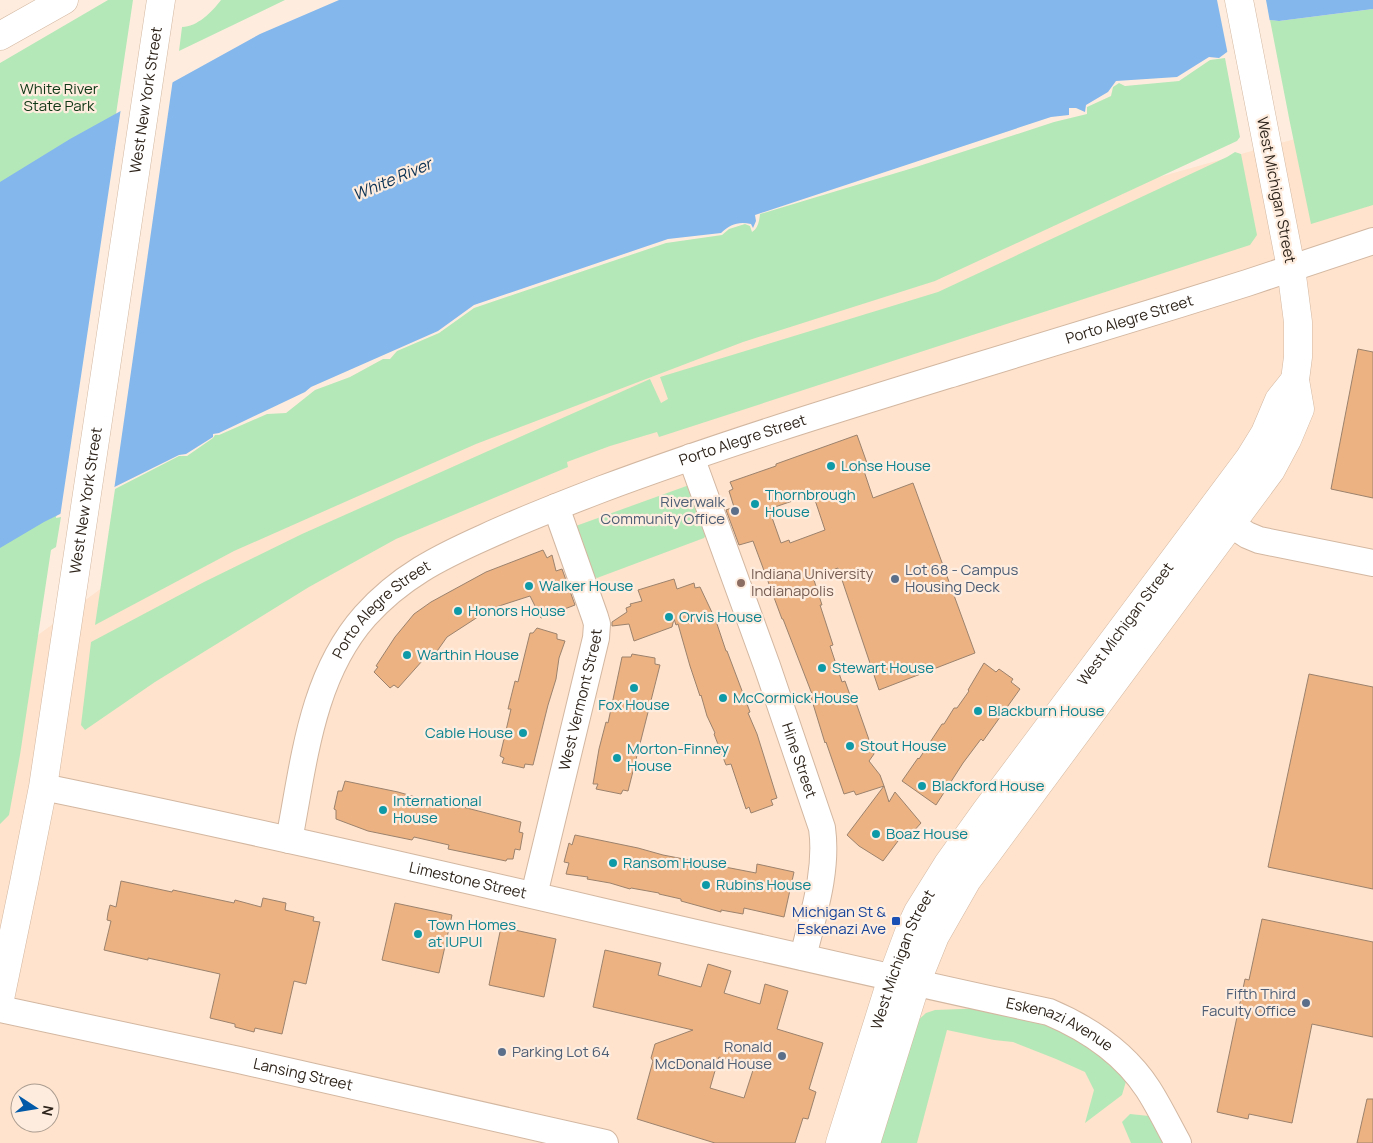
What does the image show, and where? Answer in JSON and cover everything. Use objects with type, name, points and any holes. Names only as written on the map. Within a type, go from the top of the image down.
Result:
[{"type":"main road","points":[[0,36],[64,0]]},
{"type":"main road","name":"West Michigan Street","points":[[840,1143],[904,981],[935,936],[967,880],[1221,518],[1271,470],[1287,440],[1300,409],[1295,380],[1298,357],[1298,333],[1292,268],[1238,0]]},
{"type":"main road","name":"West New York Street","points":[[0,998],[24,883],[49,746],[159,8]]},
{"type":"main road","name":"West Michigan Street","points":[[866,1143],[904,981]]},
{"type":"street","name":"Porto Alegre Street","points":[[289,840],[308,743],[322,690],[338,654],[363,618],[402,581],[430,563],[502,529],[556,507],[691,457],[861,401],[1118,323],[1373,242]]},
{"type":"street","name":"Hine Street","points":[[691,457],[767,666],[822,828],[824,847],[821,879],[803,957]]},
{"type":"street","name":"West Vermont Street","points":[[534,895],[596,638],[595,617],[556,507]]},
{"type":"street","points":[[1221,518],[1247,535],[1259,540],[1373,563]]},
{"type":"street","name":"Limestone Street","points":[[42,787],[534,895],[904,981]]},
{"type":"street","name":"Eskenazi Avenue","points":[[904,981],[1049,1012],[1071,1021],[1110,1046],[1127,1062],[1148,1089],[1178,1143]]},
{"type":"street","name":"Lansing Street","points":[[0,1009],[239,1060],[604,1143]]},
{"type":"shaded area","name":"Indiana University Indianapolis","points":[[1373,117],[1373,1143],[0,1143],[0,663],[217,503],[767,287]]},
{"type":"green space","name":"White River State Park","points":[[108,0],[133,0],[56,518],[61,517],[56,547],[51,550],[9,815],[0,824],[0,63]]},
{"type":"green space","points":[[221,0],[285,0],[179,51],[182,27],[199,22]]},
{"type":"green space","points":[[1373,9],[1373,205],[1311,224],[1270,20],[1279,21]]},
{"type":"green space","points":[[1225,58],[1240,137],[1237,141],[935,281],[743,342],[476,444],[234,551],[95,625],[115,489],[179,456],[187,456],[215,435],[267,414],[286,413],[315,390],[350,377],[383,359],[390,359],[397,351],[439,333],[474,308],[666,243],[722,235],[729,229],[745,224],[750,226],[752,232],[756,229],[760,214],[916,167],[1054,122],[1087,114],[1087,107],[1111,96],[1113,87],[1119,83],[1125,86],[1179,81],[1210,60]]},
{"type":"green space","points":[[1235,152],[1241,154],[1257,235],[1250,245],[659,437],[657,432],[610,446],[567,462],[568,467],[396,539],[309,587],[155,682],[85,730],[81,725],[91,642],[204,582],[302,534],[650,379],[661,403],[668,399],[660,377],[938,292]]},
{"type":"green space","points":[[692,484],[707,533],[704,538],[597,578],[593,576],[573,527]]},
{"type":"green space","points":[[989,1008],[1010,1013],[1080,1037],[1127,1078],[1122,1095],[1085,1123],[1094,1090],[1085,1072],[1013,1042],[947,1030],[917,1143],[878,1143],[913,1025],[926,1013],[935,1010]]},
{"type":"green space","points":[[1130,1114],[1149,1116],[1166,1143],[1131,1143],[1122,1122]]},
{"type":"water","name":"White River","points":[[339,0],[1373,0],[1373,9],[1279,21],[1270,20],[1219,58],[1209,57],[1177,77],[1116,81],[1108,92],[1086,105],[1085,112],[1076,108],[1069,108],[1069,115],[1051,117],[755,215],[756,221],[753,228],[751,224],[739,223],[731,225],[721,233],[668,239],[474,305],[438,331],[311,387],[305,392],[219,433],[213,434],[213,437],[186,454],[179,455],[44,522],[0,548],[0,182],[70,139],[260,34]]},
{"type":"pier","points":[[1217,0],[1266,0],[1270,22],[1228,55]]},
{"type":"pier","points":[[173,79],[114,490],[60,517],[121,108]]},
{"type":"building","points":[[1358,349],[1373,352],[1373,498],[1331,489]]},
{"type":"building","points":[[857,435],[868,466],[863,468],[873,498],[913,483],[975,653],[879,690],[838,568],[813,577],[833,645],[830,646],[842,682],[845,681],[851,698],[854,697],[874,754],[869,761],[880,775],[884,786],[856,795],[854,791],[844,794],[825,743],[810,694],[812,694],[753,541],[739,545],[726,510],[734,507],[729,491],[733,489],[730,482],[776,466],[776,464]],"holes":[[[813,494],[825,530],[790,543],[789,540],[781,543],[769,509]]]},
{"type":"building","points":[[543,550],[547,558],[552,555],[556,571],[562,569],[575,605],[541,618],[530,596],[499,606],[485,615],[484,613],[447,637],[435,654],[431,651],[398,688],[394,685],[390,688],[374,672],[395,637],[414,614],[431,602],[486,572]]},
{"type":"building","points":[[674,579],[677,589],[694,583],[695,588],[700,587],[716,621],[750,712],[748,713],[757,734],[777,798],[771,800],[773,805],[751,813],[749,807],[746,809],[731,764],[726,765],[707,716],[678,624],[676,625],[674,619],[672,627],[634,641],[629,624],[612,626],[612,622],[627,612],[626,608],[631,606],[630,604],[642,601],[638,590]]},
{"type":"building","points":[[537,628],[557,634],[557,639],[565,641],[559,658],[556,679],[533,765],[525,764],[524,768],[502,763],[504,758],[500,756],[511,709],[508,709],[515,681],[518,682],[530,633],[533,633]]},
{"type":"building","points":[[632,654],[655,658],[655,664],[660,665],[628,791],[623,790],[621,794],[596,789],[598,784],[593,784],[599,749],[606,722],[608,723],[622,657],[631,657]]},
{"type":"building","points":[[984,663],[996,672],[999,669],[1013,679],[1011,682],[1020,689],[983,741],[981,739],[963,763],[936,805],[902,781],[942,724],[944,724],[954,708],[957,708],[969,691]]},
{"type":"building","points":[[1309,674],[1373,687],[1373,889],[1268,867]]},
{"type":"building","points":[[345,781],[398,792],[459,808],[459,806],[521,822],[519,832],[523,833],[520,850],[515,849],[513,859],[507,859],[506,861],[448,849],[449,845],[414,837],[412,840],[368,831],[336,819],[336,810],[334,809],[338,791],[342,791]]},
{"type":"building","name":"Boaz House","points":[[884,786],[889,802],[895,792],[921,823],[912,833],[907,829],[883,861],[859,846],[847,835]]},
{"type":"building","points":[[575,835],[756,873],[757,864],[794,872],[784,917],[744,908],[743,914],[721,910],[721,912],[659,893],[630,889],[587,879],[588,877],[566,874],[569,863],[564,862],[569,843],[572,845]]},
{"type":"building","points":[[121,881],[234,903],[235,900],[261,907],[263,898],[286,903],[285,910],[314,917],[313,921],[320,922],[306,984],[294,981],[282,1034],[255,1028],[254,1032],[235,1027],[235,1024],[210,1018],[220,974],[104,950],[111,921],[107,920],[108,913],[110,905],[116,907]]},
{"type":"building","name":"Town Homes at IUPUI","points":[[395,903],[452,915],[439,973],[382,960]]},
{"type":"building","name":"Fifth Third Faculty Office","points":[[1262,919],[1373,942],[1373,1037],[1312,1024],[1292,1123],[1249,1114],[1248,1119],[1217,1112],[1245,979],[1249,980]]},
{"type":"building","name":"Town Homes at IUPUI","points":[[501,927],[556,939],[544,997],[489,985]]},
{"type":"building","name":"Ronald McDonald House","points":[[605,950],[661,963],[658,975],[701,987],[708,964],[731,971],[724,993],[760,1004],[765,984],[788,991],[777,1029],[823,1043],[809,1089],[816,1092],[808,1119],[803,1118],[795,1143],[715,1143],[637,1119],[653,1061],[651,1058],[655,1044],[693,1030],[593,1007]],"holes":[[[719,1057],[754,1067],[744,1098],[710,1088]]]},
{"type":"building","points":[[1367,1099],[1373,1099],[1373,1143],[1357,1143]]},
{"type":"place","name":"Lohse House","points":[[831,466]]},
{"type":"place","name":"Thornbrough House","points":[[755,504]]},
{"type":"place","name":"Riverwalk Community Office","points":[[735,511]]},
{"type":"place","name":"Lot 68 - Campus Housing Deck","points":[[895,579]]},
{"type":"place","name":"Indiana University Indianapolis","points":[[741,583]]},
{"type":"place","name":"Walker House","points":[[529,586]]},
{"type":"place","name":"Honors House","points":[[458,611]]},
{"type":"place","name":"Orvis House","points":[[669,617]]},
{"type":"place","name":"Warthin House","points":[[407,655]]},
{"type":"place","name":"Stewart House","points":[[822,668]]},
{"type":"place","name":"Fox House","points":[[634,688]]},
{"type":"place","name":"McCormick House","points":[[723,698]]},
{"type":"place","name":"Blackburn House","points":[[978,711]]},
{"type":"place","name":"Cable House","points":[[523,733]]},
{"type":"place","name":"Stout House","points":[[850,746]]},
{"type":"place","name":"Morton-Finney House","points":[[617,758]]},
{"type":"place","name":"Blackford House","points":[[922,786]]},
{"type":"place","name":"International House","points":[[383,810]]},
{"type":"place","name":"Boaz House","points":[[876,834]]},
{"type":"place","name":"Ransom House","points":[[613,863]]},
{"type":"place","name":"Rubins House","points":[[706,885]]},
{"type":"place","name":"Michigan St & Eskenazi Ave","points":[[896,921]]},
{"type":"place","name":"Town Homes at IUPUI","points":[[418,934]]},
{"type":"place","name":"Fifth Third Faculty Office","points":[[1306,1003]]},
{"type":"place","name":"Parking Lot 64","points":[[502,1052]]},
{"type":"place","name":"Ronald McDonald House","points":[[782,1056]]}]
